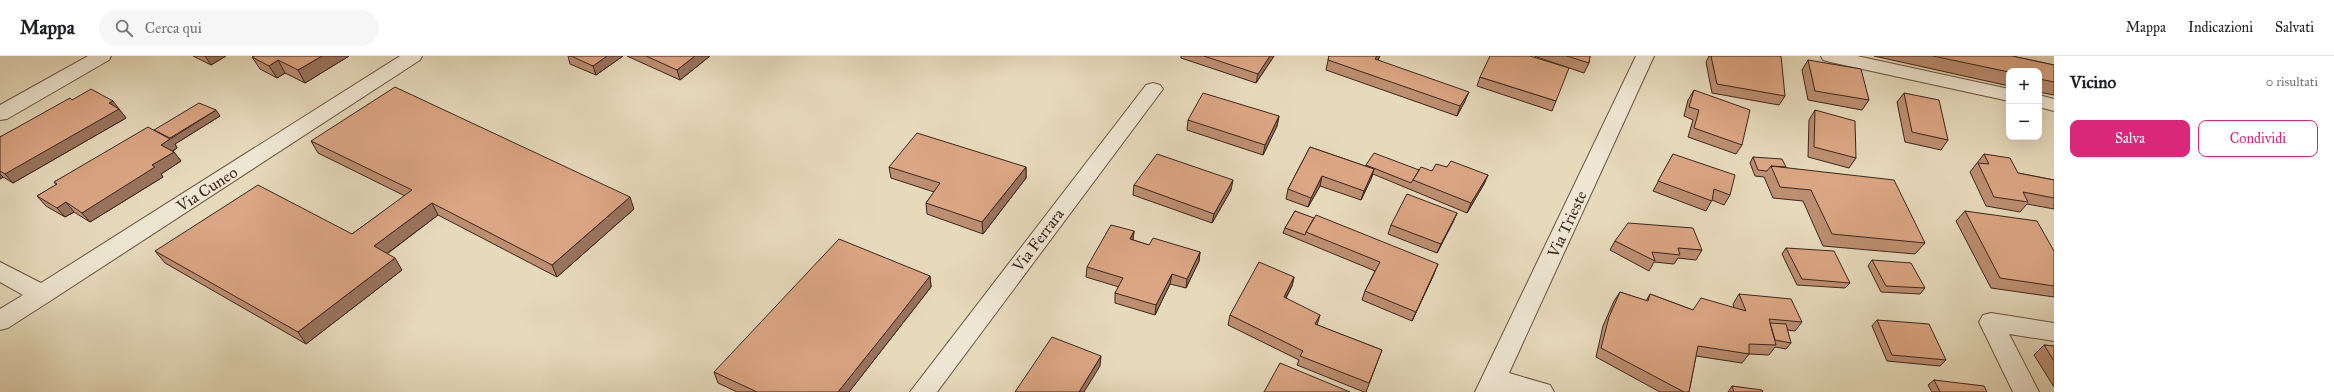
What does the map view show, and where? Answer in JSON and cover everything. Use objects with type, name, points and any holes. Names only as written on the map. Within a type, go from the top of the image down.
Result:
[{"type":"street","points":[[0,114],[102,56]]},
{"type":"street","name":"Via Cuneo","points":[[0,322],[413,56]]},
{"type":"street","name":"Via Trieste","points":[[1491,385],[1645,56]]},
{"type":"street","points":[[1830,56],[2006,94]]},
{"type":"street","name":"Via Ferrara","points":[[923,392],[1153,89]]},
{"type":"street","points":[[2042,102],[2054,105]]},
{"type":"street","points":[[0,271],[42,295]]},
{"type":"street","points":[[2026,392],[1991,322],[2054,332]]},
{"type":"street","points":[[1491,385],[1512,385],[1541,392]]},
{"type":"building","points":[[322,56],[298,70],[278,60],[269,66],[252,57]]},
{"type":"building","points":[[571,56],[607,56],[593,66]]},
{"type":"building","points":[[646,56],[695,56],[677,70]]},
{"type":"building","points":[[1204,56],[1270,56],[1258,74]]},
{"type":"building","points":[[1329,56],[1377,56],[1375,59],[1469,92],[1460,106],[1328,60]]},
{"type":"building","points":[[1490,56],[1530,56],[1569,68],[1556,101],[1480,77]]},
{"type":"building","points":[[1567,56],[1590,56],[1589,63]]},
{"type":"building","points":[[1711,56],[1781,56],[1785,96],[1717,84]]},
{"type":"building","points":[[1933,56],[2012,56],[2054,65],[2054,82],[2042,80],[2042,68],[2006,68],[2006,71]]},
{"type":"building","points":[[1808,60],[1861,69],[1869,100],[1815,91]]},
{"type":"building","points":[[395,87],[630,197],[552,265],[432,203],[374,246],[395,258],[298,332],[155,251],[258,185],[352,234],[412,190],[311,141]]},
{"type":"building","points":[[91,89],[113,101],[109,103],[119,109],[5,174],[0,171],[0,137],[70,98],[72,100]]},
{"type":"building","points":[[1694,90],[1750,110],[1742,145],[1694,128],[1699,110],[1689,107]]},
{"type":"building","points":[[1203,93],[1279,116],[1265,145],[1188,120]]},
{"type":"building","points":[[1904,93],[1939,100],[1948,140],[1912,132]]},
{"type":"building","points":[[199,103],[216,110],[170,138],[154,130]]},
{"type":"building","points":[[1815,110],[1855,121],[1856,158],[1814,147]]},
{"type":"building","points":[[148,127],[170,139],[161,145],[174,152],[152,165],[155,167],[82,213],[66,202],[57,208],[37,196],[57,184],[54,182]]},
{"type":"building","points":[[917,133],[1026,167],[982,222],[926,203],[940,183],[889,167]]},
{"type":"building","points":[[1310,147],[1374,169],[1364,191],[1322,176],[1311,198],[1288,189]]},
{"type":"building","points":[[1374,153],[1419,170],[1411,183],[1366,165]]},
{"type":"building","points":[[1157,154],[1233,180],[1214,214],[1134,185]]},
{"type":"building","points":[[1673,154],[1735,175],[1730,195],[1714,189],[1712,201],[1658,181]]},
{"type":"building","points":[[1984,154],[2010,158],[2018,173],[2054,180],[2054,198],[2023,192],[2028,202],[1994,197],[1978,163],[1989,164]]},
{"type":"building","points":[[1753,157],[1782,159],[1786,167],[1771,166],[1767,171],[1758,170]]},
{"type":"building","points":[[1451,161],[1488,175],[1471,203],[1413,180],[1421,167],[1432,171],[1436,164],[1447,167]]},
{"type":"building","points":[[1771,166],[1894,180],[1925,243],[1832,234],[1811,190],[1780,187]]},
{"type":"building","points":[[1407,194],[1457,213],[1441,244],[1391,225]]},
{"type":"building","points":[[1295,211],[1314,218],[1305,235],[1285,228]]},
{"type":"building","points":[[1965,211],[2037,221],[2054,251],[2054,286],[2000,278]]},
{"type":"building","points":[[1316,215],[1438,264],[1416,312],[1365,291],[1380,262],[1306,232]]},
{"type":"building","points":[[1628,223],[1693,228],[1702,250],[1678,248],[1680,255],[1652,252],[1655,261],[1615,241]]},
{"type":"building","points":[[1111,225],[1134,231],[1130,239],[1149,245],[1153,238],[1200,252],[1187,279],[1172,274],[1156,305],[1115,293],[1123,278],[1087,267]]},
{"type":"building","points":[[839,239],[930,276],[838,392],[757,392],[714,372]]},
{"type":"building","points":[[1786,248],[1834,251],[1850,283],[1802,279]]},
{"type":"building","points":[[1872,260],[1911,263],[1925,288],[1886,286]]},
{"type":"building","points":[[1259,262],[1294,277],[1284,297],[1320,315],[1315,324],[1382,350],[1369,383],[1300,356],[1303,351],[1230,315]]},
{"type":"building","points":[[1620,292],[1648,301],[1650,294],[1693,310],[1701,298],[1746,311],[1739,294],[1791,299],[1802,322],[1769,319],[1776,345],[1749,344],[1749,354],[1698,346],[1689,392],[1684,392],[1601,348],[1609,317]]},
{"type":"building","points":[[1877,320],[1929,324],[1946,360],[1892,355]]},
{"type":"building","points":[[1770,323],[1786,324],[1791,343],[1775,340]]},
{"type":"building","points":[[1052,337],[1101,356],[1079,392],[1015,392]]},
{"type":"building","points":[[2044,345],[2054,346],[2054,361]]},
{"type":"building","points":[[1280,363],[1350,392],[1264,392]]},
{"type":"building","points":[[1934,380],[1984,386],[1987,392],[1940,392]]},
{"type":"building","points":[[1732,386],[1762,390],[1763,392],[1734,392]]}]
